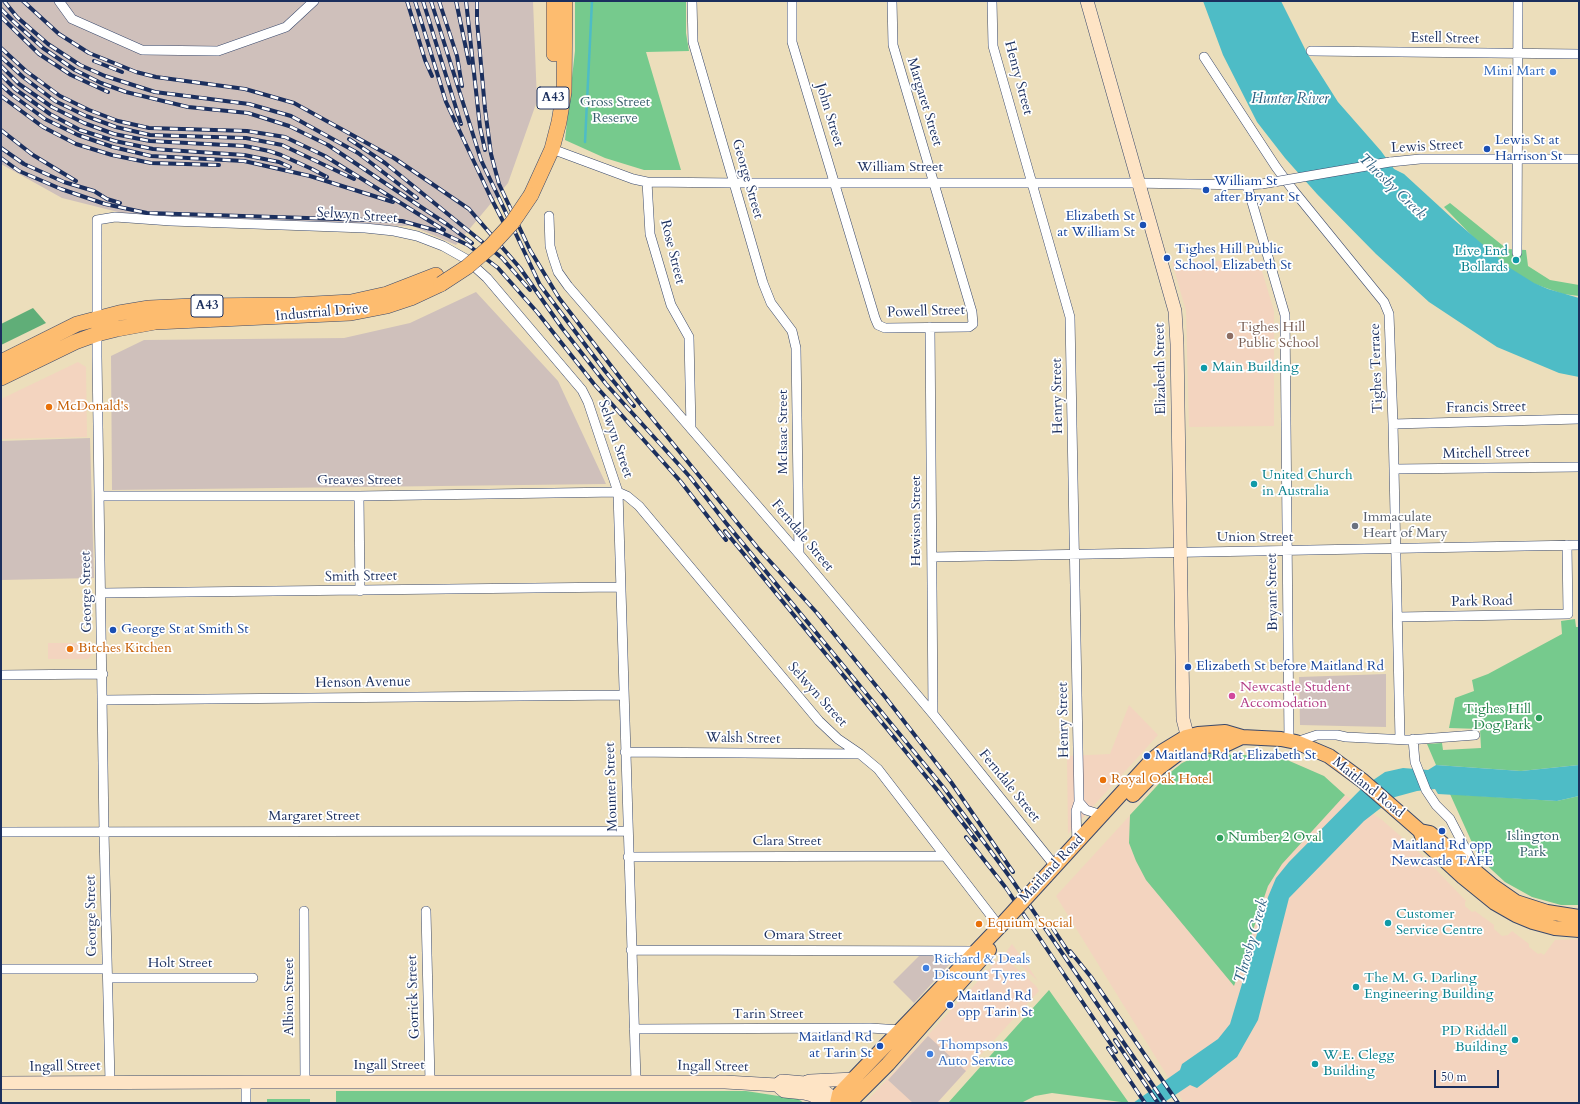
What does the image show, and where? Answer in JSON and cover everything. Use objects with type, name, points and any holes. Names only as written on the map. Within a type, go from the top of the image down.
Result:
[{"type":"highway","name":"Industrial Drive","points":[[527,192],[550,115],[554,86],[554,1]]},
{"type":"highway","name":"Industrial Drive","points":[[1,362],[73,326],[119,313],[156,308],[193,306],[324,304],[352,302],[387,294],[439,279],[467,267],[490,247],[512,223],[527,192],[552,149],[559,122],[564,92],[565,1]]},
{"type":"highway","name":"Industrial Drive","points":[[1,378],[76,342],[97,334],[155,322],[351,313],[387,306],[411,298],[439,279]]},
{"type":"main road","name":"Elizabeth Street","points":[[1086,1],[1173,301],[1176,321],[1183,719],[1188,742]]},
{"type":"main road","name":"Maitland Road","points":[[849,1103],[898,1053],[1004,925],[1102,815],[1152,760],[1172,744],[1188,742],[1225,745],[1242,737],[1293,742],[1329,756],[1363,781],[1420,831],[1424,841],[1450,865],[1483,893],[1508,911],[1533,922],[1555,928],[1579,930]]},
{"type":"main road","name":"Maitland Road","points":[[1050,875],[1159,768],[1179,753],[1188,742]]},
{"type":"main road","name":"Maitland Road","points":[[1420,831],[1430,833],[1500,892],[1524,905],[1552,914],[1579,917]]},
{"type":"main road","name":"Maitland Road","points":[[833,1102],[976,951],[1004,925]]},
{"type":"main road","name":"Ingall Street","points":[[801,1088],[810,1081],[855,1079]]},
{"type":"main road","name":"Ingall Street","points":[[1,1084],[110,1082],[636,1081],[725,1082],[777,1085],[782,1081],[801,1088],[809,1086],[819,1088],[828,1094],[833,1102]]},
{"type":"main road","points":[[801,1088],[809,1103]]},
{"type":"street","points":[[59,1],[72,19],[142,50],[218,51],[286,27],[314,1]]},
{"type":"street","name":"George Street","points":[[692,1],[693,42],[767,296],[773,307],[792,331],[797,357]]},
{"type":"street","name":"John Street","points":[[792,1],[792,42],[875,318],[880,327]]},
{"type":"street","name":"Margaret Street","points":[[892,1],[893,45],[972,312],[973,324]]},
{"type":"street","name":"Henry Street","points":[[992,1],[993,46],[1033,182],[1070,317],[1079,802],[1076,811],[1077,843]]},
{"type":"street","points":[[1517,253],[1518,1]]},
{"type":"street","name":"Estell Street","points":[[1311,51],[1579,54]]},
{"type":"street","name":"Tighes Terrace","points":[[1204,56],[1276,167],[1384,302],[1389,314],[1400,739]]},
{"type":"street","name":"William Street","points":[[552,149],[633,179],[647,182],[1033,182],[1254,185]]},
{"type":"street","name":"Lewis Street","points":[[1254,185],[1390,162],[1420,159],[1579,159]]},
{"type":"street","name":"Rose Street","points":[[647,182],[650,234],[671,305],[690,337],[691,429]]},
{"type":"street","name":"Bryant Street","points":[[1254,185],[1285,315],[1287,551],[1293,742]]},
{"type":"street","name":"Ferndale Street","points":[[549,216],[550,246],[558,272],[568,286],[799,554],[933,714],[1050,875]]},
{"type":"street","name":"Selwyn Street","points":[[98,220],[115,217],[171,221],[365,228],[394,231],[417,236],[443,246],[466,259],[487,278],[582,390],[588,402],[618,492],[627,496],[639,506],[819,721],[838,739],[878,769],[945,856],[1004,925]]},
{"type":"street","name":"George Street","points":[[98,220],[97,334],[102,594],[104,832],[110,1082]]},
{"type":"street","name":"Powell Street","points":[[880,327],[969,327],[973,324]]},
{"type":"street","name":"Hewison Street","points":[[930,327],[933,714]]},
{"type":"street","name":"McIsaac Street","points":[[797,357],[799,554]]},
{"type":"street","name":"Francis Street","points":[[1393,424],[1579,420]]},
{"type":"street","name":"Mitchell Street","points":[[1394,469],[1579,467]]},
{"type":"street","name":"Greaves Street","points":[[100,496],[359,496],[618,492]]},
{"type":"street","name":"Mounter Street","points":[[618,492],[627,831],[636,1081]]},
{"type":"street","points":[[359,496],[360,591]]},
{"type":"street","name":"Union Street","points":[[932,558],[1579,545]]},
{"type":"street","name":"Park Road","points":[[1398,617],[1568,614],[1567,546]]},
{"type":"street","name":"Smith Street","points":[[102,594],[620,587]]},
{"type":"street","points":[[1,675],[103,674]]},
{"type":"street","name":"Henson Avenue","points":[[103,700],[624,694]]},
{"type":"street","points":[[1293,742],[1317,735],[1400,739],[1475,735]]},
{"type":"street","points":[[1413,739],[1415,762],[1426,790],[1436,805],[1450,819],[1478,874]]},
{"type":"street","name":"Walsh Street","points":[[625,752],[860,754]]},
{"type":"street","points":[[1079,802],[1086,810],[1102,815]]},
{"type":"street","name":"Margaret Street","points":[[1,832],[627,831]]},
{"type":"street","name":"Clara Street","points":[[628,857],[945,856]]},
{"type":"street","name":"Albion Street","points":[[304,911],[305,1082]]},
{"type":"street","name":"Gorrick Street","points":[[426,911],[430,1082]]},
{"type":"street","name":"Omara Street","points":[[631,950],[976,951]]},
{"type":"street","name":"Holt Street","points":[[1,969],[253,978]]},
{"type":"street","name":"Tarin Street","points":[[634,1029],[870,1028],[901,1030]]},
{"type":"street","points":[[246,1082],[246,1103]]},
{"type":"shaded area","points":[[1,1],[533,1],[537,101],[508,183],[456,245],[412,226],[264,223],[134,216],[62,198],[1,164]]},
{"type":"shaded area","name":"Tighes Hill Public School","points":[[1259,261],[1274,311],[1274,426],[1189,427],[1186,311],[1172,262]]},
{"type":"shaded area","points":[[476,292],[558,381],[606,484],[112,490],[111,356],[144,340],[344,338],[410,323]]},
{"type":"shaded area","points":[[78,362],[86,367],[87,437],[1,439],[1,399]]},
{"type":"shaded area","points":[[90,438],[94,578],[1,580],[1,441]]},
{"type":"shaded area","name":"Bitches Kitchen","points":[[48,643],[92,643],[92,655],[88,659],[48,659]]},
{"type":"shaded area","points":[[1386,674],[1386,727],[1300,725],[1299,677]]},
{"type":"shaded area","points":[[1129,705],[1158,735],[1068,834],[1067,756],[1110,754]]},
{"type":"shaded area","points":[[1212,754],[1278,756],[1324,776],[1345,795],[1381,819],[1421,854],[1466,901],[1465,906],[1472,912],[1475,911],[1494,925],[1494,929],[1502,936],[1508,935],[1512,931],[1529,944],[1529,947],[1538,954],[1541,953],[1544,955],[1555,940],[1579,939],[1579,1103],[1184,1103],[1056,896],[1167,775],[1182,763],[1195,757]]},
{"type":"shaded area","points":[[1012,944],[1023,959],[1038,981],[1006,952]]},
{"type":"shaded area","name":"Richard & Deals Discount Tyres","points":[[920,955],[958,955],[914,1003],[893,982]]},
{"type":"shaded area","points":[[1002,955],[1036,986],[1039,991],[937,1103],[865,1103]]},
{"type":"shaded area","name":"Thompsons Auto Service","points":[[928,1036],[966,1071],[937,1103],[913,1103],[888,1080]]},
{"type":"green space","name":"Gross Street Reserve","points":[[575,1],[686,1],[686,33],[689,51],[646,52],[681,170],[644,170],[605,158],[565,140],[575,51]]},
{"type":"green space","points":[[1450,203],[1507,249],[1526,250],[1528,266],[1550,280],[1579,285],[1579,296],[1563,294],[1529,282],[1498,262],[1497,257],[1481,245],[1444,207]]},
{"type":"green space","points":[[33,308],[46,323],[1,345],[1,324]]},
{"type":"green space","points":[[1575,619],[1576,627],[1579,627],[1579,765],[1521,771],[1436,765],[1427,744],[1442,743],[1443,750],[1481,748],[1480,729],[1449,728],[1455,698],[1474,691],[1472,680],[1488,674],[1562,634],[1561,621]]},
{"type":"green space","points":[[1212,754],[1278,756],[1324,776],[1345,795],[1282,864],[1268,886],[1234,986],[1146,880],[1129,843],[1130,815],[1167,775],[1182,763],[1195,757]]},
{"type":"green space","name":"Islington Park","points":[[1450,794],[1557,801],[1579,796],[1579,905],[1561,905],[1532,897],[1505,882],[1479,858]]},
{"type":"green space","points":[[1049,990],[1129,1103],[1052,1093],[1035,1096],[1021,1103],[948,1103]]},
{"type":"green space","points":[[336,1091],[746,1091],[798,1099],[804,1103],[336,1103]]},
{"type":"green space","points":[[267,1099],[310,1099],[310,1103],[267,1103]]},
{"type":"water","name":"Hunter River","points":[[1203,1],[1281,1],[1307,53],[1338,102],[1381,151],[1394,169],[1404,174],[1510,268],[1534,283],[1548,289],[1579,298],[1579,377],[1559,373],[1497,347],[1429,302],[1376,254],[1317,194],[1285,158],[1257,122],[1223,55]]},
{"type":"water","points":[[1436,765],[1521,771],[1579,765],[1579,796],[1557,801],[1438,794],[1435,789],[1417,791],[1395,797],[1364,821],[1289,898],[1258,1020],[1237,1057],[1197,1088],[1190,1085],[1163,1103],[1133,1103],[1180,1070],[1182,1064],[1218,1039],[1230,1024],[1268,897],[1276,878],[1289,862],[1363,787],[1385,772],[1403,768],[1428,770]]},
{"type":"waterway","points":[[585,142],[592,1]]},
{"type":"railway","points":[[4,1],[17,17],[48,44],[80,65],[105,76],[155,92],[249,104],[291,116],[358,153],[417,198]]},
{"type":"railway","points":[[23,1],[59,34],[89,53],[136,72],[156,77],[245,89],[294,103],[394,158],[469,209],[520,268],[562,328],[606,384],[690,477],[726,523],[944,788],[1012,880],[1165,1103]]},
{"type":"railway","points":[[407,1],[425,60],[432,76]]},
{"type":"railway","points":[[415,1],[446,102],[508,231]]},
{"type":"railway","points":[[423,1],[461,124]]},
{"type":"railway","points":[[431,1],[481,160],[540,285],[605,371],[634,406]]},
{"type":"railway","points":[[439,1],[457,56],[462,86]]},
{"type":"railway","points":[[456,1],[469,63]]},
{"type":"railway","points":[[466,1],[480,127],[485,150]]},
{"type":"railway","points":[[477,1],[477,20],[485,109],[491,154],[499,184],[530,250],[559,298],[638,401],[757,547],[817,613],[886,698],[951,782],[1013,872]]},
{"type":"railway","points":[[1,9],[43,48],[75,70],[101,83],[126,92],[188,107],[248,113],[289,126],[328,145],[448,225],[472,243]]},
{"type":"railway","points":[[1,17],[39,54],[71,75],[108,92]]},
{"type":"railway","points":[[1,48],[26,71],[60,96],[89,110],[118,121],[149,128],[247,131],[285,137],[325,156],[444,230]]},
{"type":"railway","points":[[1,57],[23,77],[55,101],[86,116],[116,127],[150,135],[246,138],[282,145],[354,179]]},
{"type":"railway","points":[[94,61],[122,72]]},
{"type":"railway","points":[[1,66],[19,84],[52,107],[84,123],[114,134],[150,141],[245,146],[281,155],[327,177]]},
{"type":"railway","points":[[1,75],[15,89],[50,114],[80,130],[115,141],[153,149],[244,155],[279,162],[290,167]]},
{"type":"railway","points":[[1,85],[45,119],[78,135],[113,147],[151,156],[244,161],[310,176],[393,202]]},
{"type":"railway","points":[[1,96],[43,127],[76,144],[112,155],[151,163],[219,165]]},
{"type":"railway","points":[[1,130],[33,155],[76,181]]},
{"type":"railway","points":[[349,139],[385,163],[502,258],[530,290]]},
{"type":"railway","points":[[1,148],[24,164],[64,182],[94,191],[107,199],[120,203]]},
{"type":"railway","points":[[1,158],[19,171],[61,189],[105,204],[147,213],[402,221],[438,231],[468,245],[498,268],[537,312],[594,384],[681,482],[726,540]]},
{"type":"railway","points":[[725,531],[938,791],[976,840]]},
{"type":"railway","points":[[966,837],[1006,888],[1116,1052]]},
{"type":"railway","points":[[1052,927],[1071,956]]},
{"type":"railway","points":[[1070,951],[1091,977],[1178,1103]]},
{"type":"railway","points":[[1115,1040],[1158,1103]]},
{"type":"railway","points":[[1108,1048],[1145,1103]]},
{"type":"place","name":"Mini Mart","points":[[1553,72]]},
{"type":"place","name":"Lewis St at Harrison St","points":[[1487,149]]},
{"type":"place","name":"William St after Bryant St","points":[[1206,190]]},
{"type":"place","name":"Elizabeth St at William St","points":[[1143,225]]},
{"type":"place","name":"Tighes Hill Public School, Elizabeth St","points":[[1167,258]]},
{"type":"place","name":"Live End Bollards","points":[[1516,260]]},
{"type":"place","name":"Tighes Hill Public School","points":[[1230,336]]},
{"type":"place","name":"Main Building","points":[[1204,368]]},
{"type":"place","name":"McDonald's","points":[[49,407]]},
{"type":"place","name":"United Church in Australia","points":[[1254,484]]},
{"type":"place","name":"Immaculate Heart of Mary","points":[[1355,526]]},
{"type":"place","name":"George St at Smith St","points":[[113,630]]},
{"type":"place","name":"Bitches Kitchen","points":[[70,649]]},
{"type":"place","name":"Elizabeth St before Maitland Rd","points":[[1188,667]]},
{"type":"place","name":"Newcastle Student Accomodation","points":[[1232,696]]},
{"type":"place","name":"Tighes Hill Dog Park","points":[[1539,718]]},
{"type":"place","name":"Maitland Rd at Elizabeth St","points":[[1147,756]]},
{"type":"place","name":"Royal Oak Hotel","points":[[1103,780]]},
{"type":"place","name":"Maitland Rd opp Newcastle TAFE","points":[[1442,831]]},
{"type":"place","name":"Number 2 Oval","points":[[1220,838]]},
{"type":"place","name":"Customer Service Centre","points":[[1388,923]]},
{"type":"place","name":"Equium Social","points":[[979,924]]},
{"type":"place","name":"Richard & Deals Discount Tyres","points":[[926,968]]},
{"type":"place","name":"The M. G. Darling Engineering Building","points":[[1356,987]]},
{"type":"place","name":"Maitland Rd opp Tarin St","points":[[950,1005]]},
{"type":"place","name":"PD Riddell Building","points":[[1515,1040]]},
{"type":"place","name":"Maitland Rd at Tarin St","points":[[880,1046]]},
{"type":"place","name":"Thompsons Auto Service","points":[[930,1054]]},
{"type":"place","name":"W.E. Clegg Building","points":[[1315,1064]]},
{"type":"water label","name":"Throsby Creek","points":[[1392,187]]},
{"type":"water label","name":"Throsby Creek","points":[[1252,941]]}]
